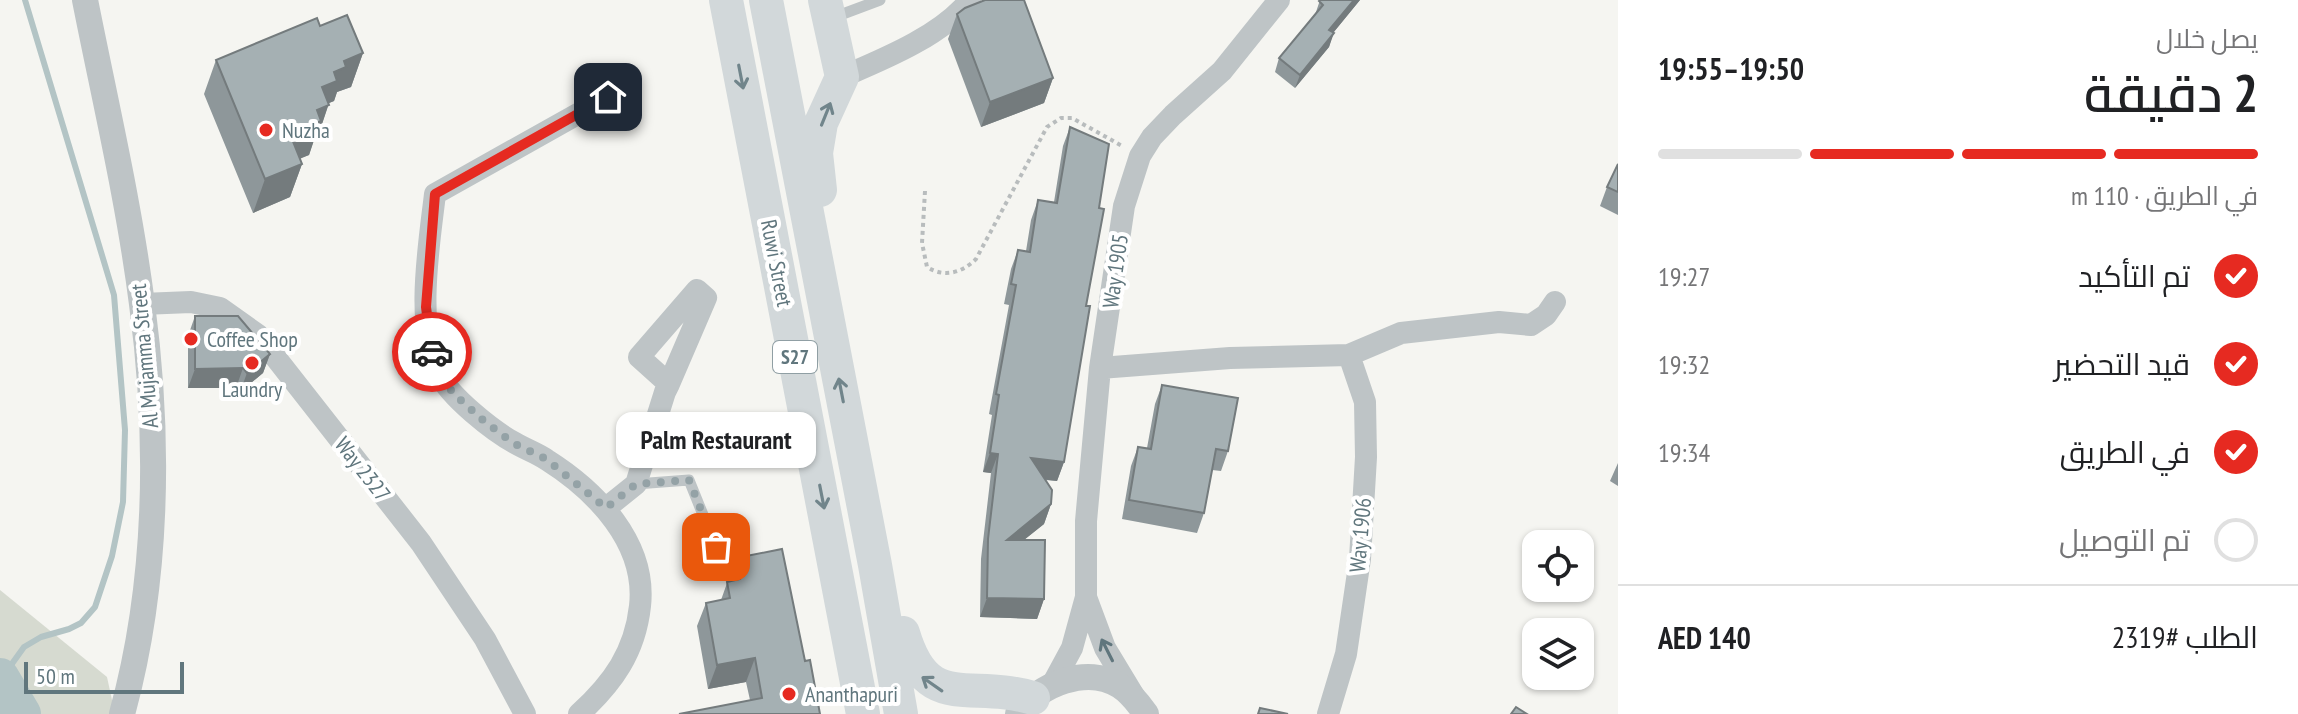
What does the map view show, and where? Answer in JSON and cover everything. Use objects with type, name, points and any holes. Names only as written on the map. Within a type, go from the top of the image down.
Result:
[{"type":"main road","name":"Ruwi Street","points":[[726,0],[863,714]]},
{"type":"main road","name":"Ruwi Street","points":[[766,0],[901,714]]},
{"type":"main road","points":[[827,10],[842,77],[821,123],[816,153],[828,261],[829,330]]},
{"type":"main road","points":[[875,565],[896,604],[911,663],[925,682],[945,693],[963,697],[1014,692],[1034,699]]},
{"type":"street","name":"Al Mujamma Street","points":[[85,0],[142,304],[150,394],[150,543],[136,663],[122,714]]},
{"type":"street","points":[[842,77],[943,26],[970,0]]},
{"type":"street","name":"Way 1905","points":[[1034,699],[1072,648],[1086,597],[1086,521],[1100,368],[1124,206],[1140,156],[1152,137],[1173,115],[1222,71],[1279,0]]},
{"type":"street","points":[[579,714],[612,680],[630,652],[642,588],[636,564],[624,535],[606,508],[546,459],[513,443],[455,395],[439,375],[430,344],[426,307],[435,194],[608,97]]},
{"type":"street","name":"Way 2327","points":[[142,304],[191,302],[220,308],[258,335],[421,543],[485,639],[525,714]]},
{"type":"street","points":[[1100,368],[1230,358],[1349,355],[1401,333],[1499,322],[1531,325],[1546,315],[1555,302]]},
{"type":"street","name":"Way 1906","points":[[1328,714],[1346,654],[1360,559],[1365,402],[1349,355]]},
{"type":"street","points":[[606,508],[636,484],[669,384]]},
{"type":"street","name":"Way 1905","points":[[1086,597],[1105,648],[1141,707]]},
{"type":"street","points":[[1034,699],[1093,677],[1120,686],[1141,707]]},
{"type":"lane","points":[[827,10],[880,0]]},
{"type":"lane","points":[[636,484],[689,480],[716,547]]},
{"type":"path","points":[[925,191],[922,243],[927,267],[935,272],[955,273],[976,259],[1047,127],[1061,118],[1072,118],[1140,156]]},
{"type":"shaded area","points":[[0,590],[107,677],[115,714],[0,714]]},
{"type":"building","points":[[985,0],[1024,0],[1053,78],[990,102],[957,14]]},
{"type":"building","points":[[1320,0],[1354,0],[1329,30],[1334,33],[1300,75],[1279,58],[1323,5]]},
{"type":"building","name":"Nuzha","points":[[347,15],[363,53],[344,61],[346,67],[334,72],[337,81],[322,87],[329,105],[317,110],[321,121],[290,134],[302,164],[265,179],[216,60],[317,18],[320,26]]},
{"type":"building","points":[[1070,127],[1109,144],[1099,208],[1104,209],[1086,306],[1090,306],[1064,462],[1031,458],[1052,490],[1051,504],[1007,540],[1045,540],[1044,599],[987,598],[988,539],[998,454],[990,453],[999,395],[996,394],[1016,285],[1011,284],[1018,250],[1030,252],[1038,200],[1057,203]]},
{"type":"building","points":[[1618,164],[1618,192],[1607,187]]},
{"type":"building","points":[[195,316],[238,316],[270,354],[247,373],[243,368],[195,369]]},
{"type":"building","points":[[1162,385],[1238,398],[1228,451],[1216,449],[1204,513],[1129,500],[1138,447],[1151,449]]},
{"type":"building","points":[[782,549],[805,661],[810,660],[820,714],[679,714],[762,698],[755,658],[717,665],[706,603],[730,598],[727,582],[740,579],[736,558]]},
{"type":"building","points":[[1516,707],[1527,714],[1511,714]]},
{"type":"building","points":[[1260,708],[1288,714],[1258,714]]},
{"type":"waterway","points":[[1,679],[24,647],[41,637],[81,623],[95,607],[112,556],[123,502],[125,430],[114,295],[25,0]]},
{"type":"waterway","points":[[0,677],[22,714]]},
{"type":"way so far","points":[[432,352],[439,375],[455,395],[484,421],[513,443],[546,459],[606,508],[636,484],[689,480],[716,547]]},
{"type":"place","name":"Nuzha","points":[[266,130]]},
{"type":"place","name":"Coffee Shop","points":[[191,339]]},
{"type":"place","name":"Laundry","points":[[252,363]]},
{"type":"place","name":"Palm Restaurant","points":[[716,547]]},
{"type":"place","name":"Ananthapuri","points":[[789,694]]},
{"type":"route","points":[[432,352],[426,307],[435,194],[608,97]]}]
